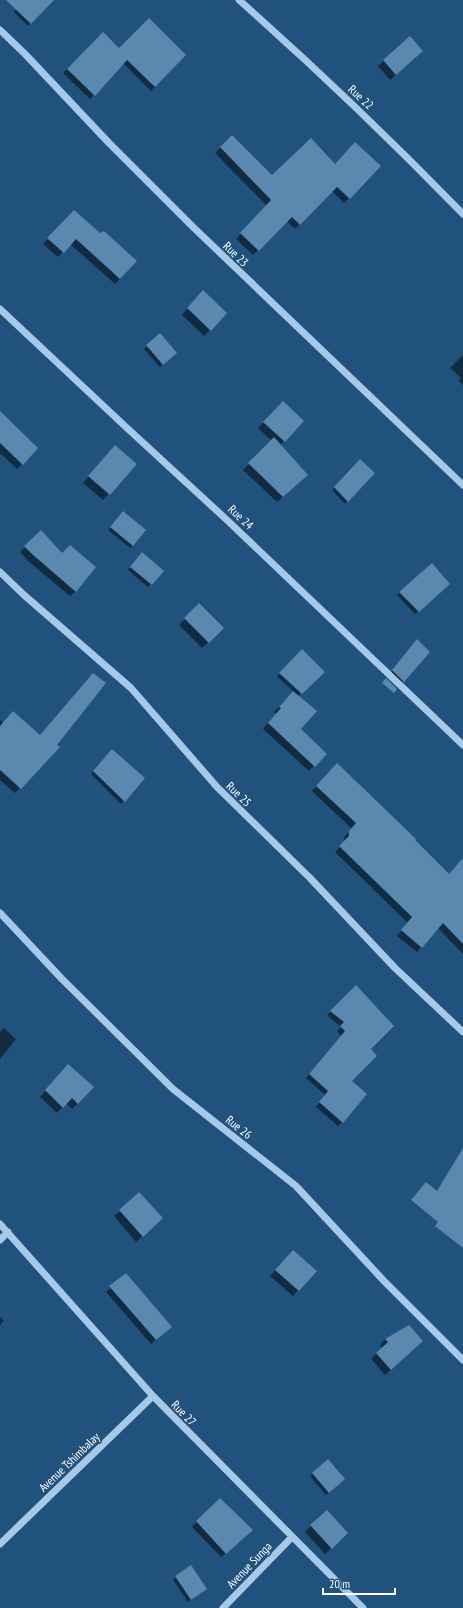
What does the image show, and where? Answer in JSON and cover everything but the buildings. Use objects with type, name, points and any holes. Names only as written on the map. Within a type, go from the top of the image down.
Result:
[{"type":"street","name":"Rue 22","points":[[239,0],[294,48],[392,142],[463,214]]},
{"type":"street","name":"Rue 23","points":[[0,30],[25,54],[109,143],[193,227],[463,485]]},
{"type":"street","name":"Rue 24","points":[[0,309],[126,428],[228,520],[463,745]]},
{"type":"street","name":"Rue 25","points":[[0,572],[24,595],[131,688],[217,787],[310,878],[395,968],[463,1032]]},
{"type":"street","name":"Rue 26","points":[[0,913],[62,979],[173,1089],[296,1186],[384,1281],[463,1360]]},
{"type":"street","name":"Rue 27","points":[[0,1224],[153,1396],[362,1608]]},
{"type":"street","points":[[0,1240],[8,1232]]},
{"type":"street","name":"Avenue Tshimbalay","points":[[0,1544],[153,1396]]},
{"type":"street","name":"Avenue Sunga","points":[[223,1608],[292,1538]]}]
